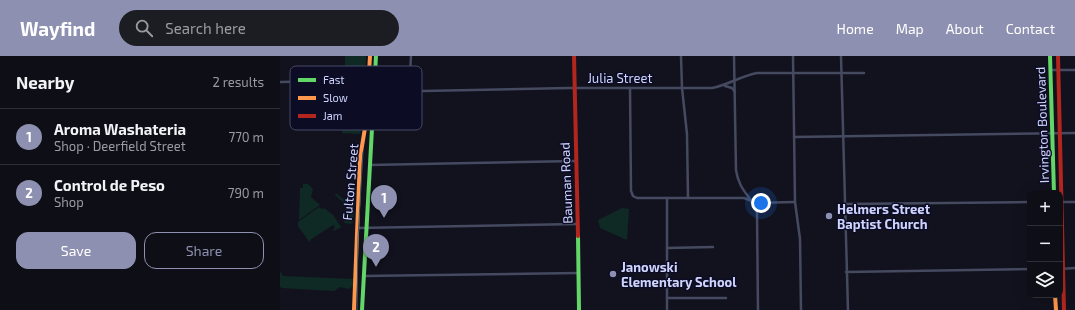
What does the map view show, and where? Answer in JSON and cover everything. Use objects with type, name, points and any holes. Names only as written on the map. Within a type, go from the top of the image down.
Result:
[{"type":"main road","name":"Fulton Street","points":[[370,56],[370,66]]},
{"type":"main road","name":"Fulton Street","points":[[375,66],[376,56]]},
{"type":"main road","name":"Bauman Road","points":[[574,56],[579,310]]},
{"type":"main road","name":"Irvington Boulevard","points":[[1050,56],[1054,190]]},
{"type":"main road","name":"Irvington Boulevard","points":[[1058,56],[1061,133],[1061,190]]},
{"type":"main road","name":"Fulton Street","points":[[354,310],[356,228],[360,158],[365,130]]},
{"type":"main road","name":"Fulton Street","points":[[362,310],[369,165],[372,130]]},
{"type":"main road","points":[[364,140],[372,140]]},
{"type":"main road","points":[[362,145],[371,146]]},
{"type":"main road","name":"Irvington Boulevard","points":[[1061,226],[1062,262]]},
{"type":"main road","name":"Irvington Boulevard","points":[[1063,289],[1064,310]]},
{"type":"main road","points":[[1055,298],[1056,310]]},
{"type":"street","points":[[410,66],[411,56]]},
{"type":"street","points":[[681,56],[682,88],[687,134],[688,198]]},
{"type":"street","points":[[734,56],[736,170],[739,184],[745,197],[756,206]]},
{"type":"street","points":[[793,56],[795,202],[800,239],[801,310]]},
{"type":"street","points":[[841,56],[848,310]]},
{"type":"street","points":[[1050,70],[1075,70]]},
{"type":"street","name":"Julia Street","points":[[422,92],[574,88],[682,88],[724,86],[735,80],[758,73],[864,73]]},
{"type":"street","points":[[280,82],[290,82]]},
{"type":"street","points":[[724,86],[732,88],[735,93]]},
{"type":"street","points":[[630,88],[631,191],[633,196],[637,198],[745,197]]},
{"type":"street","points":[[794,137],[1075,133]]},
{"type":"street","points":[[369,165],[576,161]]},
{"type":"street","points":[[667,198],[667,310]]},
{"type":"street","points":[[751,201],[795,202]]},
{"type":"street","points":[[757,202],[758,310]]},
{"type":"street","points":[[844,204],[1027,202]]},
{"type":"street","points":[[1063,202],[1075,202]]},
{"type":"street","points":[[356,228],[578,224]]},
{"type":"street","points":[[667,248],[713,247]]},
{"type":"street","points":[[1063,268],[1075,268]]},
{"type":"street","points":[[846,272],[1027,269]]},
{"type":"street","points":[[363,276],[579,274]]},
{"type":"street","points":[[667,298],[726,298]]},
{"type":"green space","points":[[345,56],[366,56],[365,66],[345,66]]},
{"type":"green space","points":[[342,130],[361,130],[360,134],[342,133]]},
{"type":"green space","points":[[303,184],[308,184],[313,189],[311,197],[320,205],[299,220],[300,188],[303,188]]},
{"type":"green space","points":[[336,193],[349,204],[354,205],[353,222],[351,224],[345,223],[341,217],[344,213],[346,205],[335,195]]},
{"type":"green space","points":[[319,207],[322,209],[324,208],[333,215],[341,227],[334,231],[333,230],[335,227],[333,225],[310,240],[310,243],[298,226],[298,222]]},
{"type":"green space","points":[[622,208],[629,209],[627,240],[600,228],[598,220]]},
{"type":"green space","points":[[280,271],[283,276],[354,279],[353,286],[349,289],[340,287],[334,291],[282,288],[280,287]]},
{"type":"tram line","points":[[357,310],[358,237],[363,152]]},
{"type":"traffic: fast","points":[[375,66],[376,56]]},
{"type":"traffic: fast","points":[[1050,56],[1054,190]]},
{"type":"traffic: fast","points":[[362,310],[372,130]]},
{"type":"traffic: fast","points":[[578,236],[579,310]]},
{"type":"traffic: slow","points":[[369,66],[370,56]]},
{"type":"traffic: slow","points":[[354,310],[360,158],[365,130]]},
{"type":"traffic: slow","points":[[1055,298],[1056,310]]},
{"type":"traffic: jam","points":[[574,56],[578,236]]},
{"type":"traffic: jam","points":[[1058,56],[1064,310]]},
{"type":"place","name":"Helmers Street Baptist Church","points":[[829,216]]},
{"type":"place","name":"Aroma Washateria","points":[[384,218]]},
{"type":"place","name":"Control de Peso","points":[[376,267]]},
{"type":"place","name":"Janowski Elementary School","points":[[613,274]]}]
